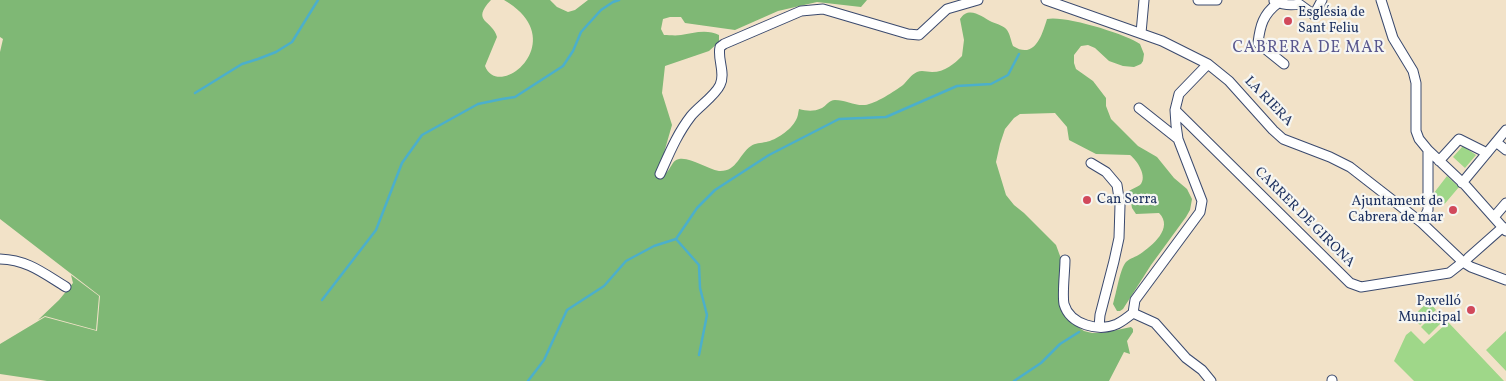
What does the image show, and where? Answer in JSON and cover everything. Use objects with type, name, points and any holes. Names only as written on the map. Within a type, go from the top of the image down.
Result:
[{"type":"street","points":[[660,174],[678,134],[692,115],[720,86],[722,64],[719,52],[720,47],[724,44],[800,11],[823,9],[908,34],[919,35],[946,9],[978,0]]},
{"type":"street","name":"LA RIERA","points":[[1046,0],[1162,41],[1208,64],[1229,81],[1283,139],[1330,157],[1350,167],[1422,223],[1465,260],[1471,268],[1506,280]]},
{"type":"street","points":[[1141,33],[1144,0]]},
{"type":"street","points":[[1198,0],[1217,0]]},
{"type":"street","points":[[1284,64],[1258,43],[1264,17],[1276,2],[1282,5],[1299,4],[1314,15],[1322,0]]},
{"type":"street","points":[[1381,0],[1393,38],[1413,71],[1416,83],[1416,131],[1419,138],[1428,150],[1462,183],[1504,229]]},
{"type":"street","points":[[1065,260],[1064,302],[1067,312],[1076,320],[1086,326],[1099,327],[1115,325],[1133,313],[1135,300],[1200,212],[1202,201],[1178,139],[1175,110],[1179,94],[1208,64]]},
{"type":"street","points":[[1139,108],[1178,139]]},
{"type":"street","name":"CARRER DE GIRONA","points":[[1175,110],[1350,283],[1362,288],[1449,274],[1504,229]]},
{"type":"street","points":[[1462,183],[1506,130]]},
{"type":"street","points":[[1439,161],[1459,139],[1487,152]]},
{"type":"street","points":[[1496,142],[1506,150]]},
{"type":"street","points":[[1422,223],[1428,210],[1428,150]]},
{"type":"street","points":[[1090,163],[1106,172],[1117,186],[1120,205],[1119,238],[1100,315],[1099,327]]},
{"type":"street","points":[[1494,217],[1506,204]]},
{"type":"street","points":[[0,259],[20,261],[30,265],[66,288]]},
{"type":"street","points":[[1133,313],[1155,323],[1186,358],[1202,370],[1210,381]]},
{"type":"green space","points":[[0,0],[491,0],[485,7],[483,17],[495,31],[497,37],[485,66],[493,75],[504,76],[515,71],[526,61],[532,48],[532,32],[524,16],[504,0],[550,0],[557,7],[568,12],[575,10],[588,0],[867,0],[861,7],[817,2],[778,11],[735,30],[685,23],[681,17],[663,19],[661,29],[664,35],[710,32],[719,35],[719,42],[709,51],[665,66],[662,93],[672,125],[659,170],[660,176],[666,173],[675,161],[679,159],[689,160],[709,168],[725,171],[734,166],[751,146],[774,139],[787,131],[797,119],[799,109],[807,111],[816,110],[833,100],[858,105],[869,104],[895,91],[917,72],[937,72],[945,69],[962,56],[964,40],[960,19],[967,13],[976,13],[1004,27],[1013,46],[1021,50],[1032,48],[1036,44],[1043,32],[1047,19],[1067,20],[1122,35],[1140,44],[1144,54],[1143,61],[1134,67],[1123,66],[1109,61],[1095,48],[1088,45],[1081,46],[1074,55],[1074,63],[1076,69],[1093,81],[1106,98],[1106,106],[1111,119],[1138,146],[1157,157],[1174,178],[1187,189],[1192,199],[1190,210],[1186,217],[1151,265],[1123,309],[1117,311],[1113,304],[1124,265],[1150,246],[1160,236],[1164,225],[1159,213],[1136,214],[1132,208],[1129,191],[1140,185],[1143,178],[1136,161],[1130,155],[1096,154],[1069,140],[1067,127],[1055,113],[1020,114],[1005,129],[996,162],[1006,195],[1056,245],[1063,264],[1061,308],[1069,321],[1084,331],[1092,333],[1103,333],[1131,327],[1133,329],[1127,341],[1130,354],[1124,352],[1109,381],[47,381],[0,374],[0,344],[45,317],[97,331],[100,296],[0,219],[0,52],[3,39],[0,37]]},
{"type":"green space","points":[[1463,146],[1476,155],[1465,168],[1453,157]]},
{"type":"green space","points":[[1447,176],[1459,187],[1442,207],[1430,198]]},
{"type":"green space","points":[[71,275],[99,296],[96,330],[45,316],[38,320],[59,300],[73,283]]},
{"type":"green space","points":[[1429,301],[1436,310],[1420,325],[1412,317]]},
{"type":"green space","points":[[1437,311],[1445,319],[1429,335],[1421,327]]},
{"type":"green space","points":[[1448,322],[1504,381],[1414,381],[1394,361],[1406,335],[1411,331],[1424,344]]},
{"type":"green space","points":[[1506,331],[1506,371],[1486,350]]},
{"type":"waterway","points":[[195,93],[242,64],[276,52],[292,42],[318,0]]},
{"type":"waterway","points":[[322,300],[376,230],[402,163],[422,135],[478,104],[515,97],[563,66],[573,51],[581,32],[601,10],[619,0]]},
{"type":"waterway","points":[[528,381],[544,360],[567,310],[604,286],[626,261],[654,246],[676,239],[697,208],[715,190],[769,155],[839,119],[886,117],[957,86],[991,84],[1008,75],[1019,54]]},
{"type":"waterway","points":[[676,239],[699,265],[700,288],[707,315],[699,355]]},
{"type":"waterway","points":[[1014,381],[1041,363],[1060,344],[1079,332]]},
{"type":"place","name":"Església de Sant Feliu","points":[[1288,21]]},
{"type":"place","name":"Can Serra","points":[[1087,200]]},
{"type":"place","name":"Ajuntament de Cabrera de mar","points":[[1453,210]]},
{"type":"place","name":"Pavelló Municipal","points":[[1471,310]]},
{"type":"district","name":"CABRERA DE MAR","points":[[1309,49]]}]
